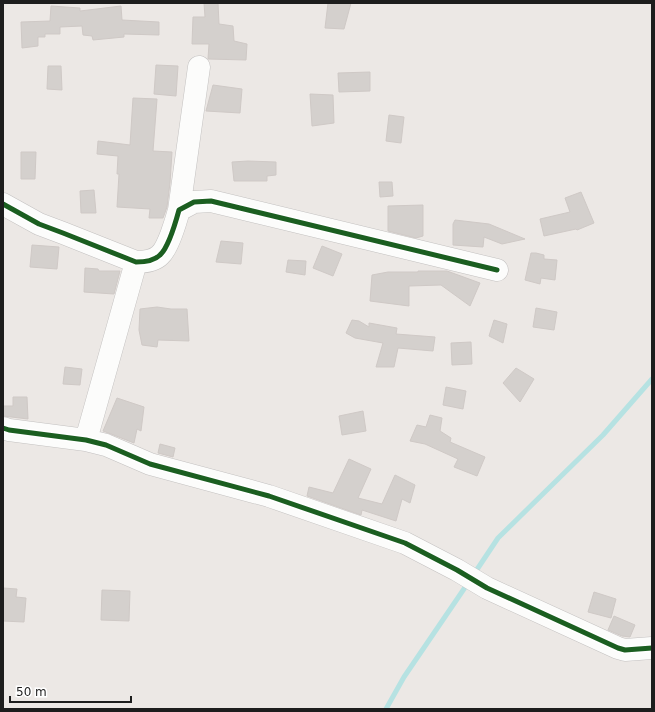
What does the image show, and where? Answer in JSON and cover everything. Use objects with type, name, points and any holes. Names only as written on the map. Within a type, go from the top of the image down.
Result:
[{"type":"street","points":[[3,204],[39,224],[63,232],[136,262],[147,262],[160,256],[168,243],[179,210],[199,67]]},
{"type":"street","points":[[179,210],[194,202],[211,201],[497,270]]},
{"type":"street","points":[[86,440],[136,262]]},
{"type":"street","points":[[3,428],[86,440],[106,445],[150,464],[269,496],[405,543],[457,570],[486,588],[618,648],[625,650],[652,648]]},
{"type":"building","points":[[204,3],[218,3],[219,24],[233,26],[234,41],[247,44],[246,60],[208,59],[209,44],[192,44],[193,17],[205,17]]},
{"type":"building","points":[[328,3],[351,3],[344,29],[325,28]]},
{"type":"building","points":[[51,6],[80,8],[80,11],[121,6],[122,20],[159,22],[159,35],[124,34],[124,37],[93,40],[92,36],[83,35],[82,26],[60,27],[60,34],[45,34],[45,37],[38,37],[38,46],[22,48],[21,22],[50,21]]},
{"type":"building","points":[[156,65],[178,66],[176,96],[154,94]]},
{"type":"building","points":[[48,66],[61,66],[62,90],[47,89]]},
{"type":"building","points":[[370,72],[370,91],[339,92],[338,73]]},
{"type":"building","points":[[213,85],[242,89],[240,113],[206,111]]},
{"type":"building","points":[[310,94],[333,95],[334,123],[312,126]]},
{"type":"building","points":[[133,98],[157,99],[153,151],[172,152],[167,207],[163,218],[149,218],[150,209],[117,207],[119,174],[117,174],[118,156],[97,154],[98,141],[130,145]]},
{"type":"building","points":[[389,115],[404,117],[401,143],[386,141]]},
{"type":"building","points":[[21,152],[36,152],[35,179],[21,179]]},
{"type":"building","points":[[232,162],[276,162],[276,175],[267,176],[267,181],[234,181]]},
{"type":"building","points":[[379,182],[392,182],[393,196],[380,197]]},
{"type":"building","points":[[94,190],[96,213],[81,213],[80,191]]},
{"type":"building","points":[[581,192],[594,223],[577,230],[544,236],[540,219],[570,212],[565,198]]},
{"type":"building","points":[[423,205],[423,236],[416,238],[388,231],[388,206]]},
{"type":"building","points":[[455,220],[489,224],[525,239],[502,244],[484,237],[483,247],[453,245],[453,224]]},
{"type":"building","points":[[221,241],[243,243],[241,264],[216,262]]},
{"type":"building","points":[[32,245],[59,247],[57,269],[30,267]]},
{"type":"building","points":[[322,246],[342,254],[333,276],[313,268]]},
{"type":"building","points":[[531,253],[544,255],[544,259],[557,260],[555,280],[541,278],[540,284],[525,280]]},
{"type":"building","points":[[288,260],[306,261],[305,275],[286,272]]},
{"type":"building","points":[[85,268],[98,269],[99,271],[120,271],[114,294],[84,292]]},
{"type":"building","points":[[447,271],[480,283],[470,306],[441,285],[409,286],[409,306],[370,301],[372,275],[388,272]]},
{"type":"building","points":[[157,307],[187,309],[189,341],[158,340],[157,347],[142,345],[139,330],[140,309]]},
{"type":"building","points":[[536,308],[557,312],[554,330],[533,327]]},
{"type":"building","points":[[352,320],[359,321],[369,327],[369,323],[397,328],[396,334],[435,337],[433,351],[398,348],[394,367],[376,367],[383,343],[355,338],[346,333]]},
{"type":"building","points":[[494,320],[507,324],[503,343],[489,336]]},
{"type":"building","points":[[471,342],[472,364],[452,365],[451,343]]},
{"type":"building","points":[[65,367],[82,369],[80,385],[63,384]]},
{"type":"building","points":[[516,368],[534,379],[520,402],[503,383]]},
{"type":"building","points":[[446,387],[466,391],[463,409],[443,405]]},
{"type":"building","points":[[13,397],[27,397],[28,419],[3,416],[3,406],[13,406]]},
{"type":"building","points":[[117,398],[144,407],[141,431],[137,429],[134,443],[103,431]]},
{"type":"building","points":[[363,411],[366,431],[342,435],[339,416]]},
{"type":"building","points":[[430,415],[442,418],[440,431],[451,438],[450,442],[485,457],[477,476],[454,467],[458,459],[425,444],[410,441],[417,425],[426,427]]},
{"type":"building","points":[[160,444],[175,448],[173,457],[158,453]]},
{"type":"building","points":[[349,459],[371,469],[358,498],[382,504],[395,475],[415,485],[410,503],[402,499],[396,521],[362,510],[361,515],[307,496],[309,487],[333,493]]},
{"type":"building","points":[[3,588],[17,589],[16,597],[26,598],[24,622],[3,621]]},
{"type":"building","points":[[102,590],[130,591],[129,621],[101,620]]},
{"type":"building","points":[[594,592],[616,599],[611,618],[588,612]]},
{"type":"building","points":[[614,616],[635,625],[630,637],[622,636],[608,630]]},
{"type":"waterway","points":[[474,574],[498,538],[603,435],[652,379]]},
{"type":"waterway","points":[[386,709],[404,677],[468,583]]},
{"type":"cycle path","points":[[3,204],[39,224],[136,262],[152,260],[163,252],[179,210],[194,202],[211,201],[497,270]]},
{"type":"cycle path","points":[[3,428],[86,440],[106,445],[150,464],[269,496],[405,543],[457,570],[487,588],[618,648],[625,650],[652,648]]}]
